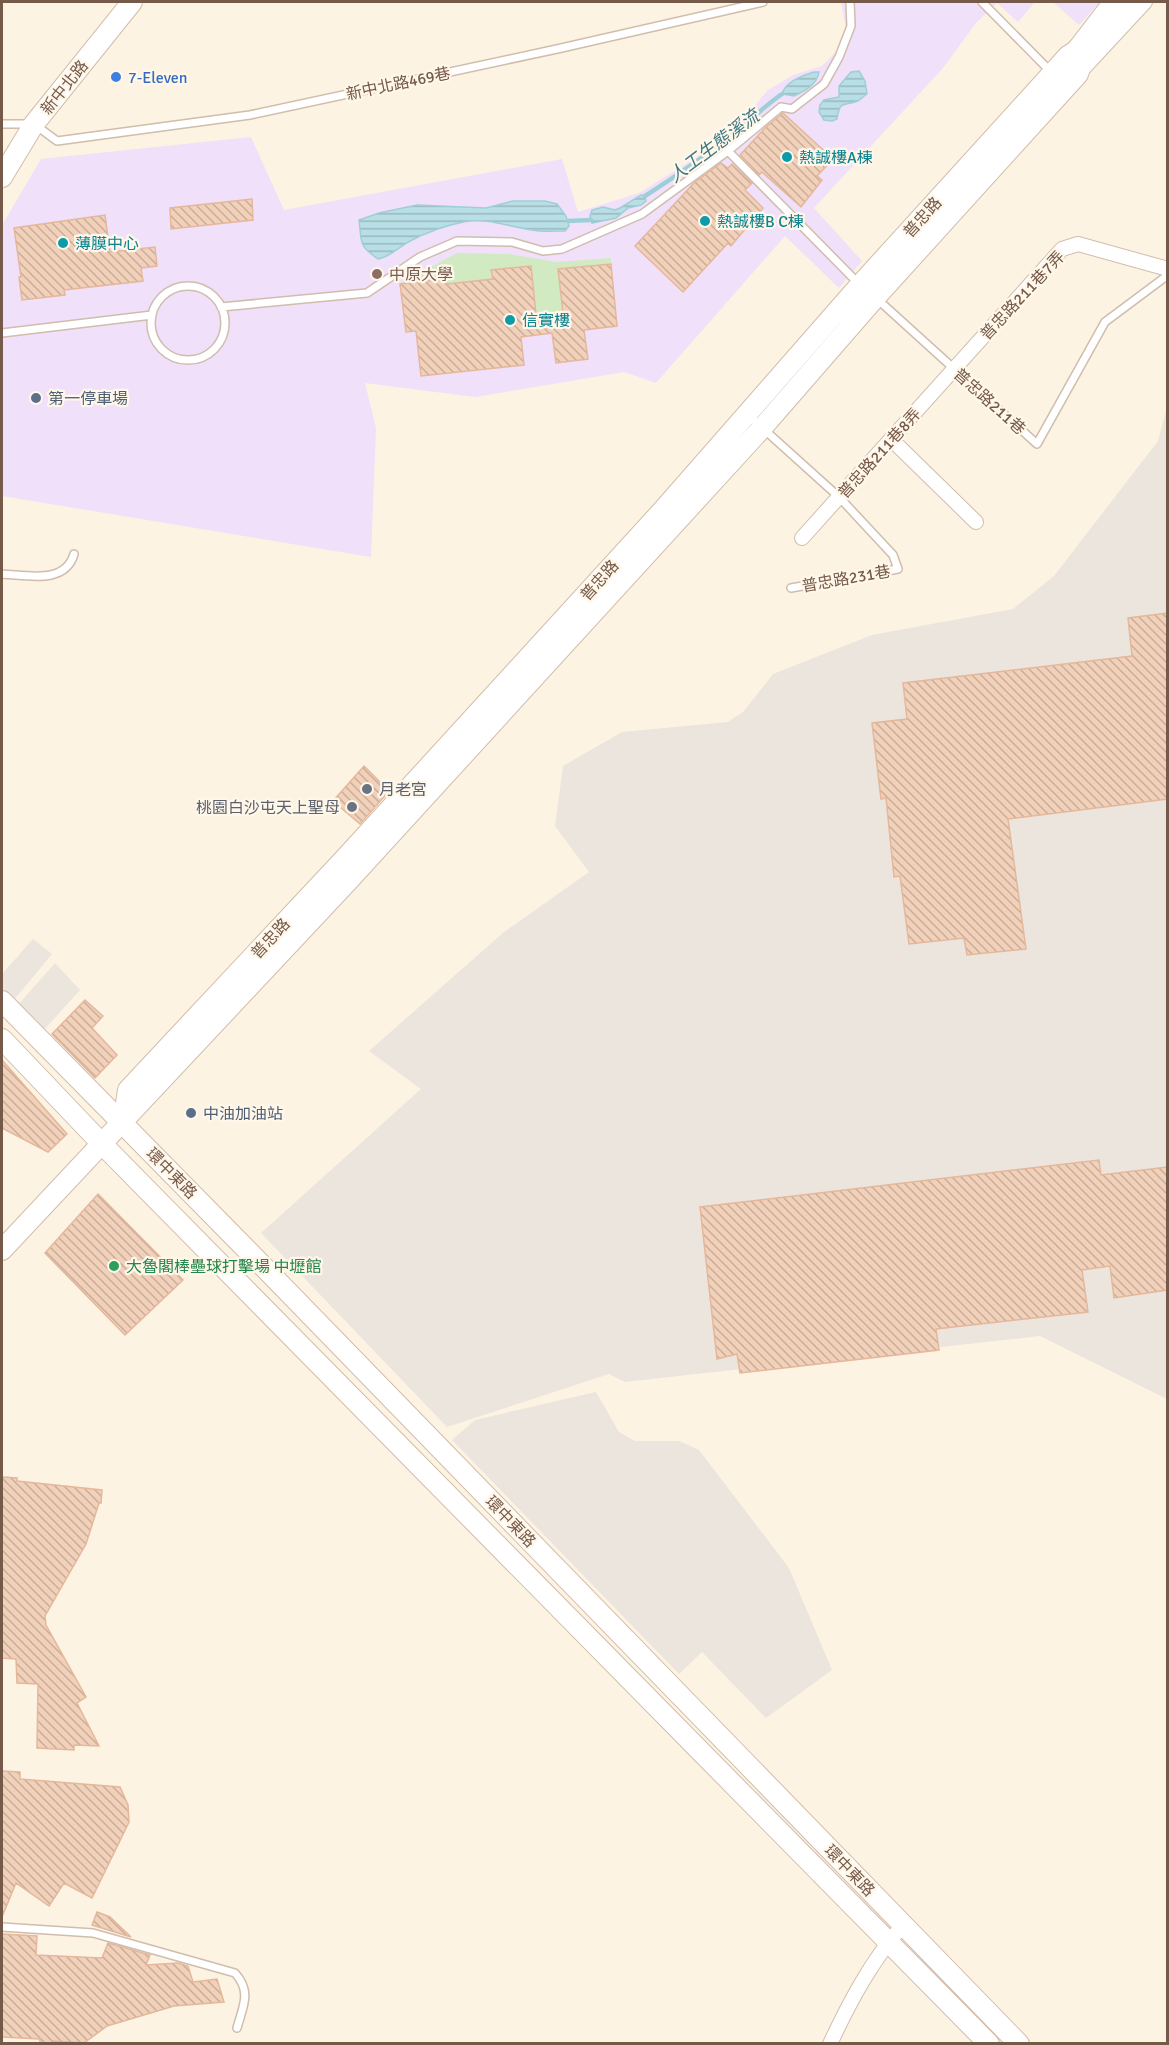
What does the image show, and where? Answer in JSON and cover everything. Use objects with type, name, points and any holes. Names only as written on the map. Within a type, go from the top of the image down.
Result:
[{"type":"street","name":"新中北路","points":[[2,177],[34,124],[132,2]]},
{"type":"street","points":[[1068,56],[1110,2]]},
{"type":"street","name":"普忠路","points":[[123,1124],[128,1090],[363,838],[663,510],[860,285],[1068,56],[1089,42],[1125,2]]},
{"type":"street","points":[[1078,74],[1145,2]]},
{"type":"street","name":"普忠路","points":[[2,1250],[123,1124],[350,879],[762,428],[875,298],[1078,74],[1089,42]]},
{"type":"street","name":"普忠路211巷7弄","points":[[955,368],[1062,249],[1078,244],[1167,269]]},
{"type":"street","name":"普忠路211巷8弄","points":[[802,538],[955,368]]},
{"type":"street","points":[[891,440],[976,522]]},
{"type":"street","name":"環中東路","points":[[2,1001],[1019,2043]]},
{"type":"street","name":"環中東路","points":[[2,1039],[989,2043]]},
{"type":"street","points":[[830,2043],[849,2001],[888,1942],[903,1925]]},
{"type":"lane","name":"新中北路469巷","points":[[34,124],[57,141],[250,115],[763,2]]},
{"type":"lane","points":[[221,307],[367,293],[420,257],[457,241],[512,242],[543,251],[562,249],[642,214],[728,151],[781,107],[792,109],[824,84],[839,57],[851,26],[850,2]]},
{"type":"lane","points":[[982,2],[1053,74]]},
{"type":"lane","points":[[2,124],[34,124]]},
{"type":"lane","name":"普忠路211巷","points":[[728,151],[860,285],[1037,444],[1105,322],[1167,274]]},
{"type":"lane","points":[[188,286],[201,288],[211,294],[221,307],[225,327],[222,339],[214,350],[205,356],[194,360],[181,360],[170,356],[154,338],[151,327],[152,315],[157,303],[165,294],[176,288],[188,286]]},
{"type":"lane","points":[[2,333],[152,315]]},
{"type":"lane","name":"普忠路231巷","points":[[746,413],[839,497],[893,555],[898,569],[791,588]]},
{"type":"lane","points":[[2,574],[48,577],[59,573],[71,564],[74,554]]},
{"type":"lane","points":[[2,1927],[93,1933],[236,1973],[243,1982],[246,1992],[237,2028]]},
{"type":"shaded area","name":"中原大學","points":[[841,2],[1035,2],[1018,22],[997,3],[976,23],[943,68],[814,208],[862,261],[839,288],[785,236],[656,383],[624,372],[475,397],[365,383],[376,428],[371,557],[2,496],[2,225],[41,159],[251,137],[284,210],[562,159],[578,212],[639,193],[726,139],[768,90],[793,75],[822,66],[848,40]]},
{"type":"shaded area","points":[[1053,2],[1100,2],[1079,25]]},
{"type":"shaded area","points":[[1167,407],[1167,1399],[1040,1336],[625,1382],[609,1374],[447,1427],[261,1233],[421,1089],[369,1051],[504,932],[589,872],[555,826],[563,766],[622,732],[728,722],[743,712],[773,674],[872,635],[1013,609],[1054,576],[1158,441]]},
{"type":"shaded area","points":[[33,939],[52,954],[13,1001],[2,988],[2,974]]},
{"type":"shaded area","points":[[55,963],[80,990],[43,1031],[17,1006]]},
{"type":"shaded area","points":[[596,1392],[619,1432],[635,1441],[679,1441],[699,1450],[789,1568],[832,1670],[766,1718],[702,1652],[679,1674],[452,1440],[475,1420]]},
{"type":"green space","points":[[457,253],[508,254],[557,262],[611,258],[611,264],[558,269],[563,313],[536,314],[531,266],[493,279],[447,284],[446,279],[400,284]]},
{"type":"water","points":[[859,71],[865,81],[867,94],[858,101],[841,106],[837,119],[824,120],[819,112],[820,105],[824,100],[839,97],[839,86],[851,72]]},
{"type":"water","points":[[819,72],[818,77],[806,90],[794,96],[782,94],[791,82]]},
{"type":"water","points":[[641,195],[645,196],[646,201],[641,205],[628,208],[616,218],[592,223],[590,216],[592,210],[603,207],[615,210]]},
{"type":"water","points":[[513,201],[545,201],[557,204],[566,216],[569,226],[565,231],[544,231],[481,221],[463,222],[423,235],[378,259],[362,243],[359,220],[379,213],[417,205],[486,208]]},
{"type":"building","name":"熱誠樓A棟","points":[[783,113],[833,159],[817,176],[822,180],[801,207],[762,172],[759,175],[740,155],[766,127]]},
{"type":"building","name":"熱誠樓B C棟","points":[[721,163],[728,168],[732,164],[752,183],[745,190],[763,208],[731,246],[728,243],[683,292],[635,246],[695,182]]},
{"type":"building","name":"薄膜中心","points":[[252,199],[253,220],[171,229],[170,208]]},
{"type":"building","points":[[105,215],[110,252],[155,247],[157,266],[141,268],[143,281],[64,290],[65,295],[22,300],[14,228]]},
{"type":"building","name":"信實樓","points":[[611,264],[617,326],[584,330],[588,359],[556,363],[552,333],[521,337],[524,365],[421,376],[416,331],[406,332],[400,284],[446,279],[447,284],[493,279],[491,270],[531,266],[536,314],[563,313],[558,269]]},
{"type":"building","points":[[1167,613],[1167,799],[1008,819],[1026,949],[967,955],[964,938],[909,944],[900,876],[894,877],[886,798],[881,799],[872,723],[907,719],[903,683],[1132,656],[1128,618]]},
{"type":"building","name":"月老宮","points":[[364,766],[389,791],[360,824],[333,801]]},
{"type":"building","points":[[85,1000],[103,1016],[92,1028],[117,1055],[95,1078],[52,1034]]},
{"type":"building","points":[[2,1060],[67,1134],[48,1152],[2,1128]]},
{"type":"building","points":[[1099,1160],[1101,1175],[1167,1167],[1167,1290],[1114,1298],[1110,1266],[1082,1270],[1088,1312],[936,1329],[939,1350],[740,1373],[737,1354],[717,1359],[700,1207]]},
{"type":"building","name":"大魯閣棒壘球打擊場 中壢館","points":[[98,1194],[183,1280],[125,1335],[45,1253]]},
{"type":"building","points":[[2,1477],[17,1478],[17,1481],[102,1490],[101,1503],[99,1503],[86,1544],[45,1616],[46,1625],[86,1697],[77,1703],[99,1746],[74,1745],[74,1750],[37,1748],[38,1684],[17,1683],[16,1659],[2,1658]]},
{"type":"building","points":[[2,1771],[20,1772],[20,1779],[120,1787],[128,1805],[129,1822],[92,1898],[64,1883],[49,1906],[16,1883],[2,1917]]},
{"type":"building","points":[[97,1912],[110,1917],[131,1937],[92,1925]]},
{"type":"building","points":[[2,1934],[37,1936],[36,1955],[102,1958],[108,1943],[150,1955],[146,1965],[178,1963],[188,1966],[193,1982],[217,1979],[224,2002],[174,2006],[107,2026],[84,2043],[54,2041],[54,2043],[40,2043],[40,2039],[2,2037]]},
{"type":"waterway","name":"人工生態溪流","points":[[645,196],[718,146],[782,94]]},
{"type":"waterway","name":"人工生態溪流","points":[[568,221],[591,220]]},
{"type":"place","name":"7-Eleven","points":[[116,77]]},
{"type":"place","name":"熱誠樓A棟","points":[[787,157]]},
{"type":"place","name":"熱誠樓B C棟","points":[[705,221]]},
{"type":"place","name":"薄膜中心","points":[[63,243]]},
{"type":"place","name":"中原大學","points":[[377,274]]},
{"type":"place","name":"信實樓","points":[[510,320]]},
{"type":"place","name":"第一停車場","points":[[36,398]]},
{"type":"place","name":"月老宮","points":[[367,789]]},
{"type":"place","name":"桃園白沙屯天上聖母","points":[[352,807]]},
{"type":"place","name":"中油加油站","points":[[191,1113]]},
{"type":"place","name":"大魯閣棒壘球打擊場 中壢館","points":[[114,1266]]}]
